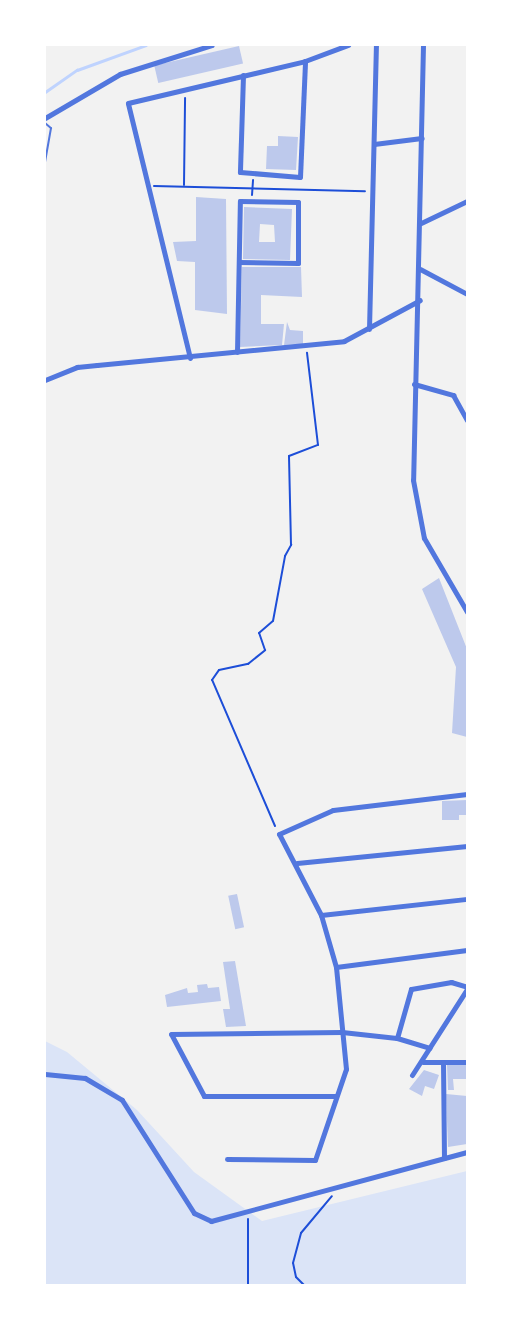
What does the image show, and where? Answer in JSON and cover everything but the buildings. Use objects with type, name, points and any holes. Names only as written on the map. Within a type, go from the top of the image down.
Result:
[{"type":"street","points":[[45,118],[120,74],[212,45]]},
{"type":"street","points":[[190,358],[129,103],[305,61],[348,45]]},
{"type":"street","points":[[369,329],[376,45]]},
{"type":"street","points":[[423,45],[420,300],[412,460],[421,529],[467,612]]},
{"type":"street","points":[[243,75],[240,172],[300,177],[305,61]]},
{"type":"street","points":[[374,144],[422,138]]},
{"type":"street","points":[[237,352],[240,201],[298,202],[298,263],[239,262]]},
{"type":"street","points":[[421,223],[467,201]]},
{"type":"street","points":[[420,269],[467,294]]},
{"type":"street","points":[[45,380],[77,367],[306,347],[344,341],[420,300]]},
{"type":"street","points":[[414,384],[453,396],[467,420]]},
{"type":"street","points":[[227,1159],[315,1160],[346,1069],[336,967],[321,915],[297,862],[279,834],[333,810],[467,794]]},
{"type":"street","points":[[297,862],[467,846]]},
{"type":"street","points":[[321,915],[467,899]]},
{"type":"street","points":[[336,967],[467,950]]},
{"type":"street","points":[[397,1038],[411,989],[452,982],[467,988],[423,1062],[412,1075]]},
{"type":"street","points":[[336,1096],[204,1096],[171,1034],[342,1032],[397,1038],[430,1048]]},
{"type":"street","points":[[423,1062],[467,1062]]},
{"type":"street","points":[[443,1062],[444,1158]]},
{"type":"street","points":[[45,1074],[85,1078],[122,1100],[194,1213],[212,1221],[248,1214],[467,1152]]},
{"type":"lane","points":[[45,123],[51,128],[45,163]]},
{"type":"path","points":[[184,185],[185,89]]},
{"type":"path","points":[[252,201],[253,173]]},
{"type":"path","points":[[148,186],[373,191]]},
{"type":"path","points":[[279,834],[212,680],[219,670],[248,664],[265,650],[259,633],[273,621],[285,556],[291,545],[289,456],[318,446],[306,347]]},
{"type":"path","points":[[304,1285],[296,1277],[293,1263],[301,1233],[340,1187]]},
{"type":"path","points":[[248,1214],[248,1285]]},
{"type":"shaded area","points":[[45,1041],[67,1052],[137,1110],[194,1172],[262,1221],[467,1171],[467,1285],[45,1285]]},
{"type":"waterway","points":[[45,92],[77,70],[146,45]]}]
